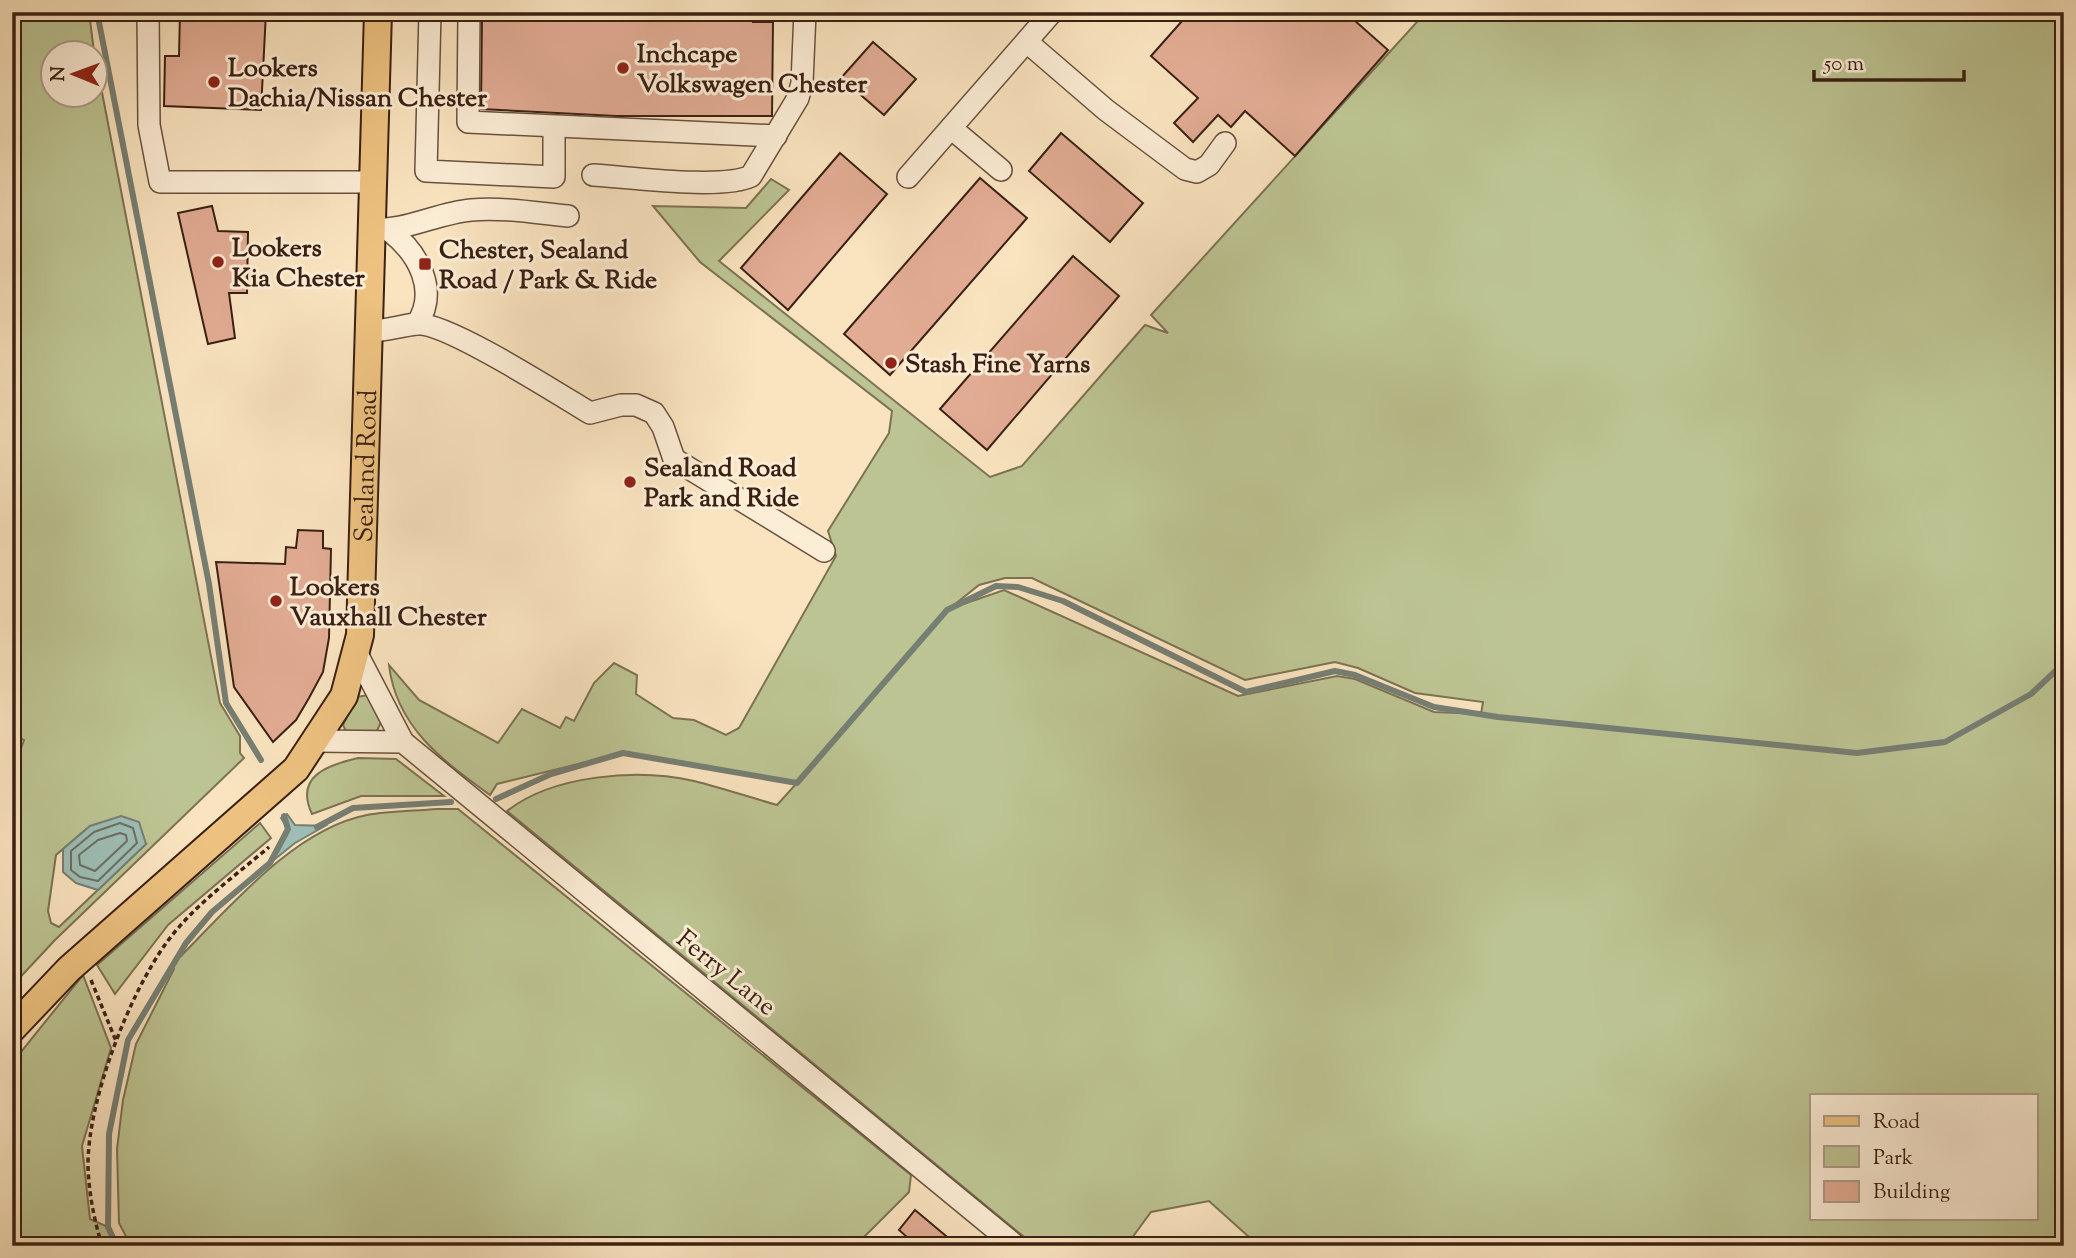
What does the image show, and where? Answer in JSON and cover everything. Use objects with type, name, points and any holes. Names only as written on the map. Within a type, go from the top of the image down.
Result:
[{"type":"main road","name":"Sealand Road","points":[[12,1029],[82,958],[296,769],[317,741],[344,696],[360,635],[368,331],[380,230],[373,182],[378,12]]},
{"type":"street","points":[[148,12],[149,125],[160,182],[373,182]]},
{"type":"street","points":[[430,12],[426,171],[554,177],[554,127]]},
{"type":"street","points":[[470,12],[468,122],[776,136]]},
{"type":"street","points":[[593,175],[713,181],[743,180],[751,176],[798,98],[802,83],[805,12]]},
{"type":"street","points":[[908,177],[1052,12]]},
{"type":"street","points":[[1027,41],[1106,110],[1185,169],[1197,172],[1209,165],[1225,143]]},
{"type":"street","points":[[951,128],[1001,170]]},
{"type":"street","points":[[380,230],[471,210],[568,216]]},
{"type":"street","points":[[380,230],[406,244],[426,282],[428,299],[417,324]]},
{"type":"street","points":[[368,331],[392,331],[417,324],[465,341],[590,413],[621,405],[636,405],[654,412],[663,427],[674,460],[824,551]]},
{"type":"street","name":"Ferry Lane","points":[[356,652],[403,742],[1016,1246]]},
{"type":"street","points":[[317,741],[403,742]]},
{"type":"path","points":[[102,1246],[92,1212],[88,1164],[94,1119],[117,1043],[134,999],[168,941],[188,917],[269,846]]},
{"type":"path","points":[[82,958],[117,1043]]},
{"type":"green space","points":[[12,12],[89,12],[92,38],[38,38],[38,108],[105,108],[220,703],[240,736],[240,753],[244,758],[55,940],[12,986],[12,773],[24,740],[12,735]],"holes":[[[90,826],[146,844],[59,927],[51,923],[48,911],[56,855]]]},
{"type":"green space","points":[[1426,12],[2064,12],[2064,1246],[1259,1246],[1209,1201],[1151,1212],[1126,1246],[1035,1246],[507,811],[548,789],[571,782],[622,775],[694,781],[777,805],[797,783],[623,753],[497,784],[490,795],[439,755],[424,740],[401,707],[393,687],[389,665],[419,700],[498,743],[522,709],[560,728],[566,717],[574,721],[594,683],[614,663],[637,675],[636,694],[673,718],[694,720],[726,735],[739,728],[836,556],[828,531],[889,433],[892,411],[700,262],[653,206],[746,208],[771,179],[789,190],[719,261],[990,477],[1022,466],[1145,325],[1168,333],[1151,315]],"holes":[[[1005,578],[1032,578],[1245,680],[1335,662],[1358,668],[1415,693],[1483,702],[1481,714],[1434,712],[1355,679],[1337,676],[1238,696],[1004,590],[949,609],[979,585]]]},
{"type":"green space","points":[[368,695],[381,722],[376,733],[347,734],[343,725],[357,697]]},
{"type":"green space","points":[[358,758],[396,759],[444,796],[361,796],[312,814],[307,790],[311,781],[317,774],[336,764]]},
{"type":"green space","points":[[458,809],[911,1175],[909,1192],[855,1246],[131,1246],[119,1223],[117,1149],[123,1100],[136,1044],[174,969],[172,965],[260,876],[312,837],[339,823],[367,815]]},
{"type":"green space","points":[[260,823],[271,838],[168,925],[115,994],[97,965]]},
{"type":"green space","points":[[83,975],[111,1048],[82,1146],[90,1219],[108,1227],[117,1246],[12,1246],[12,1063]]},
{"type":"water","points":[[287,814],[295,825],[325,826],[295,843],[270,863],[288,829],[281,818]]},
{"type":"water","points":[[121,816],[139,822],[146,844],[98,890],[76,883],[63,872],[63,849],[90,826]]},
{"type":"building","name":"Lookers Dachia/Nissan Chester","points":[[180,12],[266,12],[261,110],[164,106],[165,56],[179,56]]},
{"type":"building","name":"Inchcape Volkswagen Chester","points":[[585,12],[753,12],[753,22],[773,22],[772,116],[616,116],[481,109],[482,14],[585,16]]},
{"type":"building","points":[[1190,12],[1345,12],[1388,50],[1295,156],[1245,111],[1231,127],[1218,115],[1193,142],[1174,123],[1198,98],[1151,56]]},
{"type":"building","points":[[873,42],[916,79],[884,115],[841,78]]},
{"type":"building","points":[[1061,133],[1143,203],[1110,242],[1029,171]]},
{"type":"building","points":[[840,153],[887,194],[788,310],[741,268]]},
{"type":"building","points":[[980,178],[1027,218],[890,375],[844,334]]},
{"type":"building","name":"Lookers Kia Chester","points":[[212,206],[218,231],[248,232],[247,293],[229,293],[235,338],[208,344],[178,213]]},
{"type":"building","points":[[1073,256],[1119,296],[987,450],[940,409]]},
{"type":"building","name":"Lookers Vauxhall Chester","points":[[298,530],[323,531],[323,548],[331,549],[329,638],[323,672],[309,698],[296,720],[273,742],[234,687],[216,562],[285,564],[286,547],[296,548]]},
{"type":"building","points":[[915,1210],[958,1246],[917,1246],[899,1230]]},
{"type":"waterway","points":[[97,12],[209,584],[226,703],[261,760]]},
{"type":"waterway","points":[[496,799],[551,774],[623,753],[797,783],[947,610],[996,586],[1018,587],[1063,601],[1246,692],[1335,671],[1355,675],[1434,707],[1498,717],[1857,753],[1945,742],[2031,694],[2064,663]]},
{"type":"waterway","points":[[317,827],[353,808],[451,802]]},
{"type":"waterway","points":[[117,1246],[108,1227],[109,1134],[128,1040],[186,943],[212,912],[270,863],[288,829],[284,816]]},
{"type":"place","name":"Inchcape Volkswagen Chester","points":[[623,68]]},
{"type":"place","name":"Lookers Dachia/Nissan Chester","points":[[214,82]]},
{"type":"place","name":"Lookers Kia Chester","points":[[218,262]]},
{"type":"place","name":"Chester, Sealand Road / Park & Ride","points":[[425,264]]},
{"type":"place","name":"Stash Fine Yarns","points":[[891,363]]},
{"type":"place","name":"Sealand Road Park and Ride","points":[[630,482]]},
{"type":"place","name":"Lookers Vauxhall Chester","points":[[276,601]]}]
